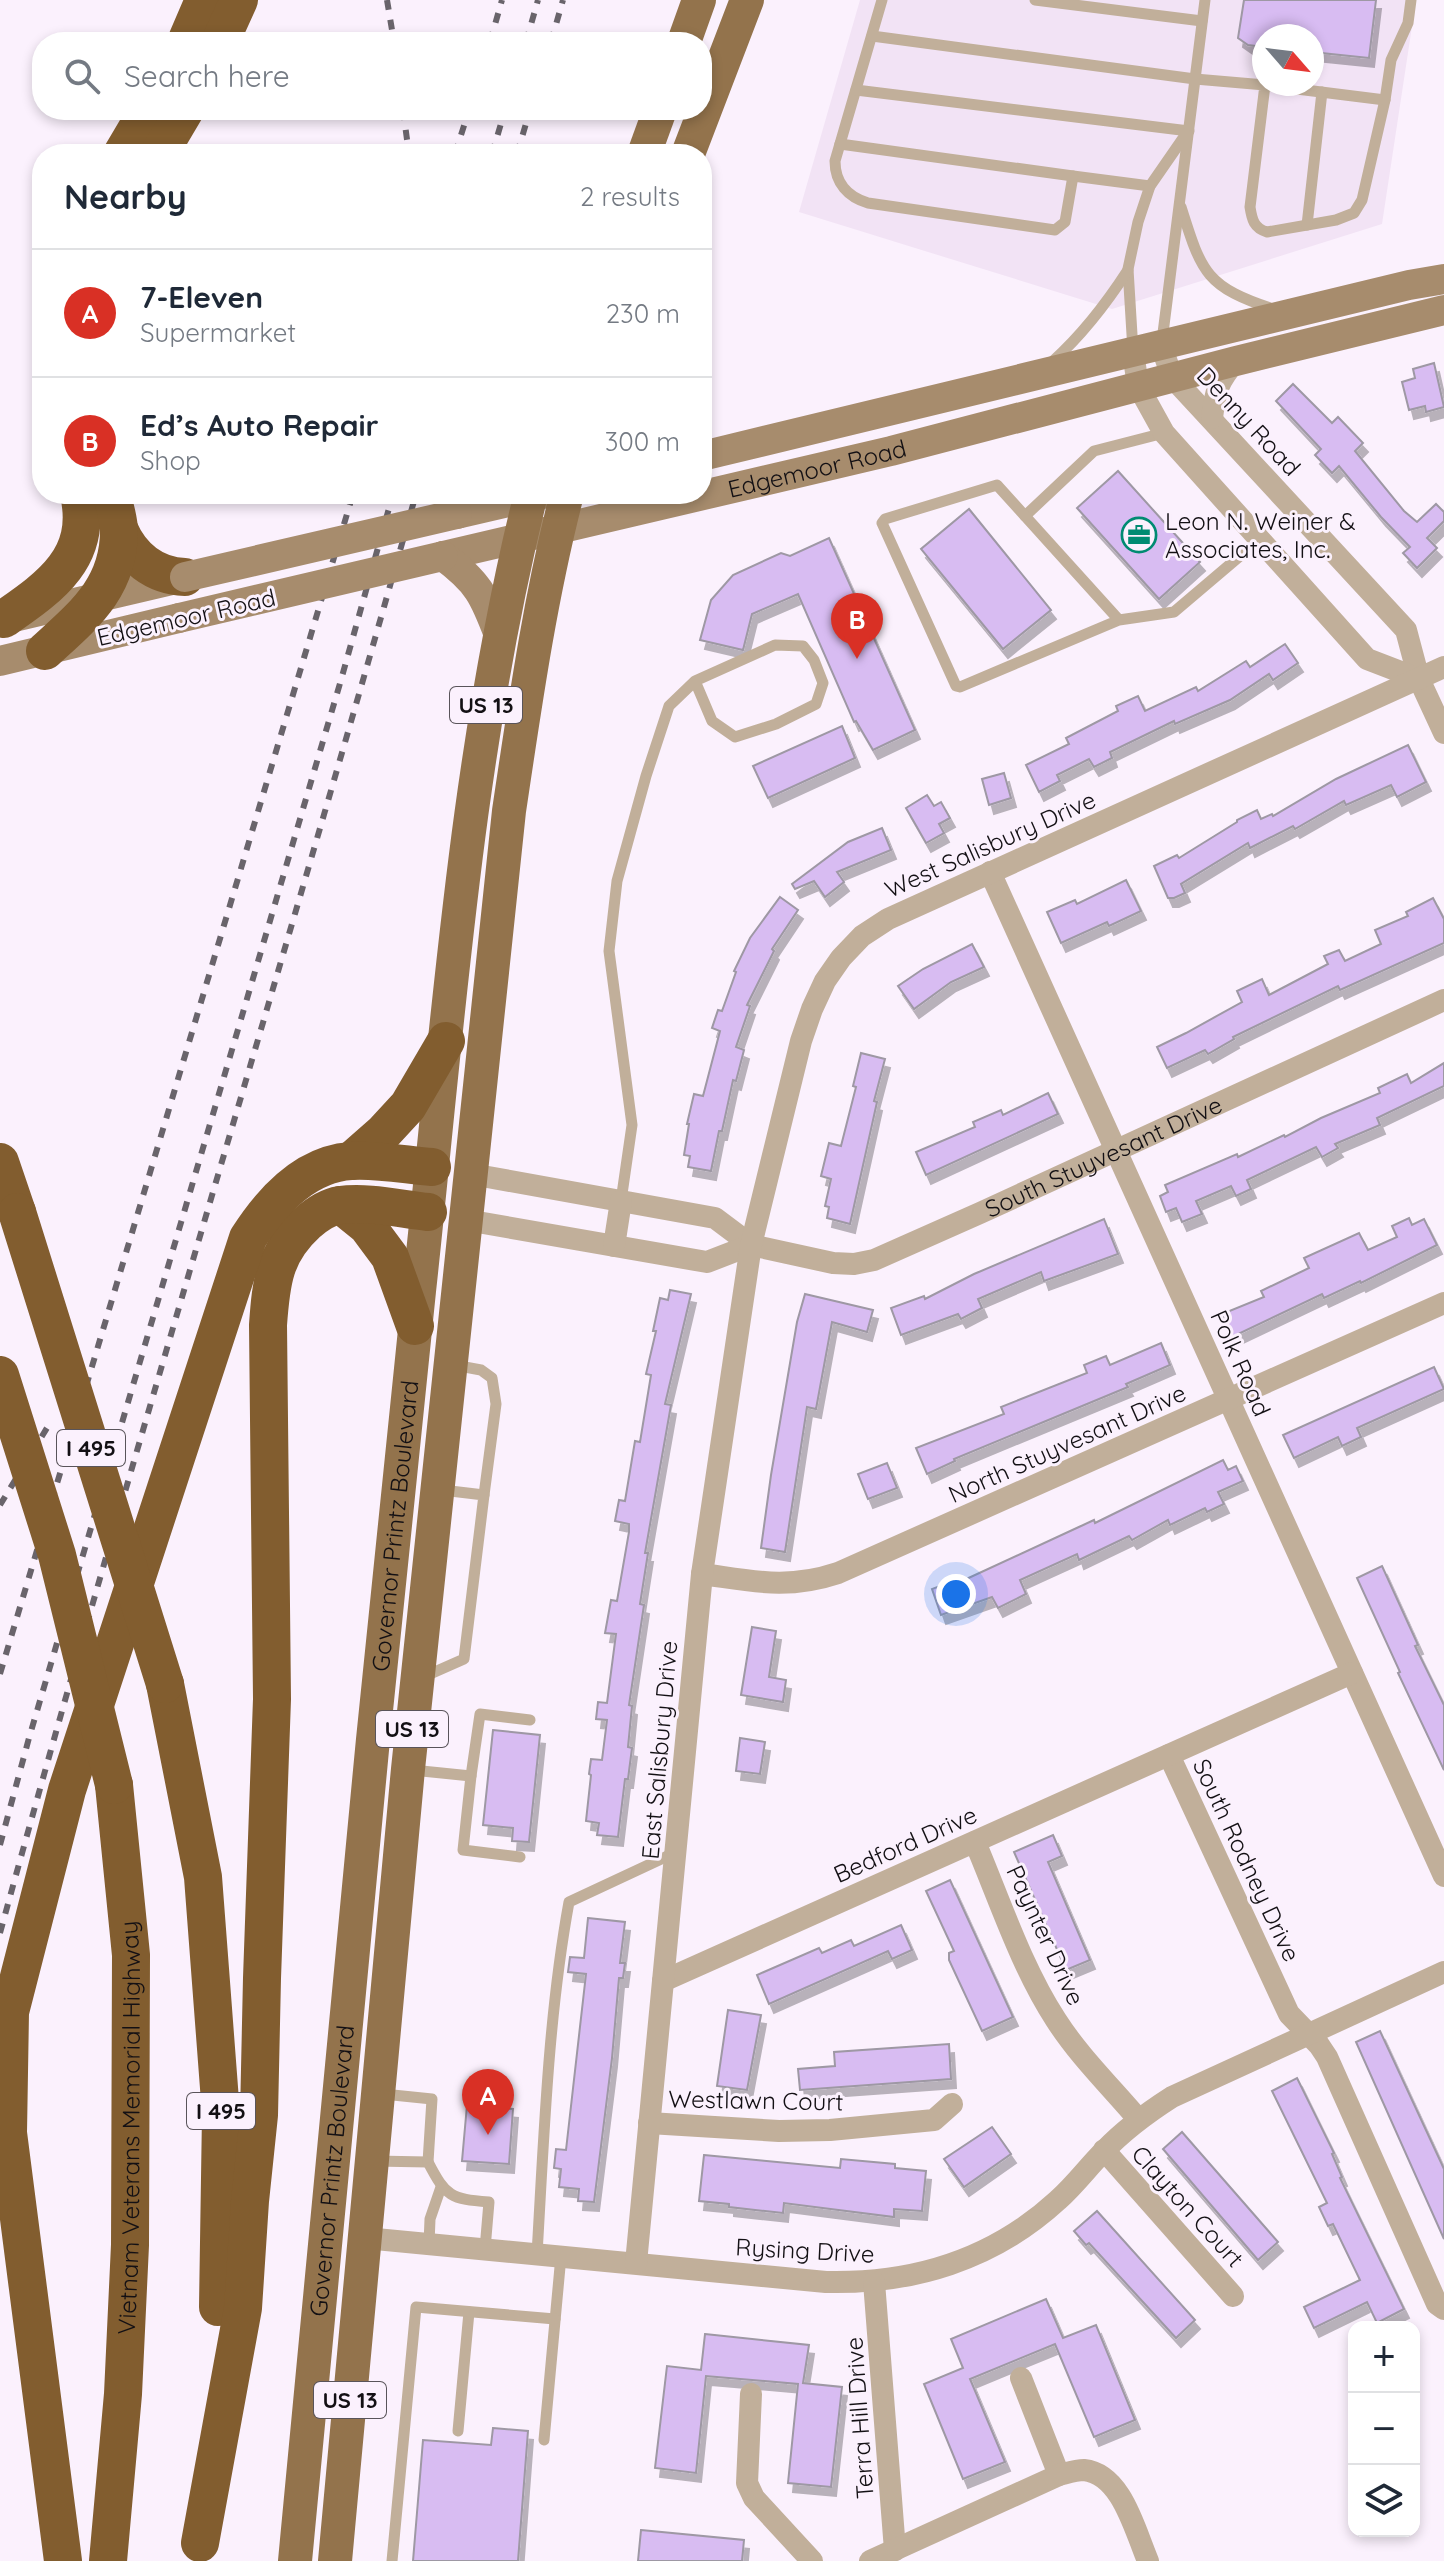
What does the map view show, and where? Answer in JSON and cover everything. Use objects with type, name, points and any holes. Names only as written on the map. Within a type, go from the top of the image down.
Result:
[{"type":"highway","points":[[190,32],[204,0]]},
{"type":"highway","points":[[225,32],[239,0]]},
{"type":"highway","points":[[128,144],[142,120]]},
{"type":"highway","points":[[165,144],[179,120]]},
{"type":"highway","points":[[2,620],[55,580],[75,551],[82,526],[80,504]]},
{"type":"highway","points":[[116,511],[125,542],[149,567],[173,577],[185,577]]},
{"type":"highway","points":[[45,651],[98,599],[112,571],[116,511]]},
{"type":"highway","points":[[351,1161],[408,1106],[446,1041]]},
{"type":"highway","points":[[63,2561],[8,2133],[10,2012],[67,1790],[248,1238],[276,1200],[292,1185],[316,1172],[351,1161],[432,1167]]},
{"type":"highway","name":"I 495","points":[[0,1162],[165,1684],[203,1877],[221,2114],[219,2286],[199,2552]]},
{"type":"highway","points":[[341,1205],[367,1226],[390,1257],[415,1326]]},
{"type":"highway","points":[[199,2552],[243,2308],[259,2115],[272,1699],[270,1290],[285,1247],[314,1217],[341,1205],[428,1212]]},
{"type":"highway","name":"Vietnam Veterans Memorial Highway","points":[[0,1375],[57,1555],[114,1785],[131,1955],[130,2245],[123,2394],[108,2561]]},
{"type":"main road","points":[[688,32],[699,0]]},
{"type":"main road","points":[[712,91],[747,0]]},
{"type":"main road","points":[[648,144],[656,120]]},
{"type":"main road","points":[[692,144],[701,120]]},
{"type":"main road","name":"Edgemoor Road","points":[[712,454],[1039,373],[1444,279]]},
{"type":"main road","name":"Edgemoor Road","points":[[712,493],[891,451],[1444,310]]},
{"type":"main road","name":"Edgemoor Road","points":[[2,620],[498,504]]},
{"type":"main road","name":"Governor Printz Boulevard","points":[[295,2561],[380,1658],[474,796],[499,635],[521,538],[532,504]]},
{"type":"main road","name":"Governor Printz Boulevard","points":[[335,2561],[408,1769],[509,811],[533,655],[564,504]]},
{"type":"main road","name":"Edgemoor Road","points":[[0,661],[665,504]]},
{"type":"main road","points":[[443,556],[476,584],[499,635]]},
{"type":"main road","name":"South Stuyvesant Drive","points":[[432,1167],[471,1174]]},
{"type":"main road","points":[[428,1212],[466,1220]]},
{"type":"main road","points":[[380,1658],[417,1680]]},
{"type":"main road","points":[[326,2235],[365,2238]]},
{"type":"street","name":"Denny Road","points":[[1147,349],[1406,630],[1419,679],[1444,733]]},
{"type":"street","points":[[1147,349],[1138,386],[1164,433],[1367,659],[1419,679]]},
{"type":"street","points":[[1212,418],[1215,392],[1222,377],[1236,361]]},
{"type":"street","name":"West Salisbury Drive","points":[[751,1245],[801,1041],[825,981],[862,936],[888,919],[1444,667]]},
{"type":"street","name":"Polk Road","points":[[990,872],[1444,1876]]},
{"type":"street","name":"South Stuyvesant Drive","points":[[471,1174],[715,1218],[751,1245],[833,1263],[854,1264],[874,1260],[1444,1000]]},
{"type":"street","points":[[614,1246],[621,1201]]},
{"type":"street","points":[[466,1220],[707,1262],[751,1245]]},
{"type":"street","name":"East Salisbury Drive","points":[[636,2263],[702,1574],[751,1245]]},
{"type":"street","name":"North Stuyvesant Drive","points":[[702,1574],[793,1584],[838,1573],[1444,1303]]},
{"type":"street","name":"South Rodney Drive","points":[[1352,1673],[1169,1755],[1289,2014],[1327,2057],[1437,2304],[1444,2309]]},
{"type":"street","name":"Bedford Drive","points":[[663,1981],[1169,1755]]},
{"type":"street","name":"Paynter Drive","points":[[975,1842],[1047,2006],[1071,2042],[1138,2119]]},
{"type":"street","name":"Rysing Drive","points":[[365,2238],[798,2280],[874,2282],[918,2275],[952,2265],[1021,2230],[1059,2199],[1104,2150],[1138,2119],[1191,2086],[1444,1972]]},
{"type":"street","name":"Westlawn Court","points":[[649,2123],[779,2131],[830,2130],[934,2120],[952,2104]]},
{"type":"street","name":"Clayton Court","points":[[1104,2150],[1233,2296]]},
{"type":"street","name":"Terra Hill Drive","points":[[874,2282],[895,2550]]},
{"type":"street","points":[[1021,2378],[1059,2475]]},
{"type":"street","points":[[751,2394],[747,2483],[754,2498],[812,2561]]},
{"type":"street","points":[[870,2561],[1059,2475],[1084,2470],[1101,2476],[1117,2489],[1148,2561]]},
{"type":"lane","points":[[882,0],[835,171],[838,180],[855,199],[1055,230],[1065,222],[1073,176]]},
{"type":"lane","points":[[1035,0],[1202,21]]},
{"type":"lane","points":[[1147,349],[1180,202],[1205,0]]},
{"type":"lane","points":[[1264,96],[1250,207],[1252,220],[1259,229],[1267,232],[1336,220],[1354,213],[1362,200],[1391,60],[1408,23],[1411,0]]},
{"type":"lane","points":[[872,36],[1252,84]]},
{"type":"lane","points":[[856,90],[1189,131]]},
{"type":"lane","points":[[1324,92],[1385,100]]},
{"type":"lane","points":[[1307,225],[1322,96]]},
{"type":"lane","points":[[1039,373],[1086,329],[1108,302],[1128,269],[1150,186],[1189,131]]},
{"type":"lane","points":[[840,144],[1150,186]]},
{"type":"lane","points":[[1180,202],[1196,255],[1207,273],[1224,289],[1289,314]]},
{"type":"lane","points":[[1128,269],[1147,349]]},
{"type":"lane","points":[[1025,516],[1094,451],[1164,433]]},
{"type":"lane","points":[[1119,620],[997,485],[885,519],[882,523],[956,686],[960,687],[1119,620],[1174,612],[1260,539]]},
{"type":"lane","points":[[621,1201],[632,1125],[609,951],[617,881],[669,706],[695,681],[775,645],[803,646],[814,660],[823,683],[816,704],[776,724],[735,737],[712,721],[695,681]]},
{"type":"lane","points":[[417,1680],[464,1659],[496,1404],[492,1378],[481,1370],[450,1365]]},
{"type":"lane","points":[[437,1489],[484,1495]]},
{"type":"lane","points":[[520,1857],[463,1850],[480,1714],[530,1720]]},
{"type":"lane","points":[[408,1769],[471,1776]]},
{"type":"lane","points":[[537,2254],[548,2085],[569,1902],[675,1853]]},
{"type":"lane","points":[[378,2093],[432,2099],[428,2162],[441,2187],[459,2200],[489,2202],[485,2249]]},
{"type":"lane","points":[[371,2161],[428,2162]]},
{"type":"lane","points":[[429,2244],[430,2219],[441,2187]]},
{"type":"lane","points":[[544,2440],[561,2256]]},
{"type":"lane","points":[[392,2561],[416,2307],[555,2319]]},
{"type":"lane","points":[[458,2431],[469,2312]]},
{"type":"shaded area","points":[[860,0],[1416,0],[1382,224],[1112,309],[799,212]]},
{"type":"building","points":[[1244,0],[1376,0],[1369,58],[1324,53],[1324,24],[1252,24],[1252,46],[1238,38]]},
{"type":"building","points":[[1434,363],[1444,407],[1426,412],[1425,406],[1409,410],[1402,382],[1415,378],[1413,369]]},
{"type":"building","points":[[1293,384],[1332,423],[1338,417],[1363,443],[1355,451],[1404,511],[1417,522],[1436,504],[1444,512],[1444,521],[1427,538],[1437,548],[1417,568],[1403,553],[1410,547],[1339,466],[1332,473],[1315,455],[1321,449],[1276,401]]},
{"type":"building","name":"Leon N. Weiner & Associates, Inc.","points":[[1118,471],[1200,562],[1159,599],[1077,508]]},
{"type":"building","points":[[969,509],[1051,610],[1003,649],[921,549]]},
{"type":"building","points":[[829,538],[915,730],[873,750],[854,722],[798,594],[752,614],[743,650],[700,640],[711,600],[733,575],[781,553],[790,556]]},
{"type":"building","points":[[1285,644],[1298,663],[1273,680],[1269,674],[1230,700],[1175,724],[1174,721],[1110,752],[1112,758],[1094,767],[1089,759],[1057,775],[1060,781],[1039,792],[1026,765],[1069,744],[1066,738],[1118,711],[1116,706],[1138,696],[1145,711],[1196,687],[1198,691],[1246,661],[1250,667]]},
{"type":"building","points":[[842,726],[855,758],[768,798],[753,766]]},
{"type":"building","points":[[1408,745],[1426,782],[1397,797],[1391,785],[1346,805],[1344,801],[1295,829],[1293,826],[1250,848],[1248,843],[1181,884],[1185,893],[1168,898],[1154,866],[1177,855],[1179,858],[1257,810],[1261,819],[1273,816],[1336,779]]},
{"type":"building","points":[[1004,773],[1011,798],[989,805],[982,779]]},
{"type":"building","points":[[927,795],[934,806],[941,802],[950,818],[939,824],[944,833],[926,843],[906,808]]},
{"type":"building","points":[[882,828],[891,850],[837,872],[844,882],[825,897],[814,881],[795,889],[792,884],[848,842]]},
{"type":"building","points":[[1126,880],[1141,911],[1109,926],[1107,922],[1061,943],[1047,912],[1075,900],[1077,904]]},
{"type":"building","points":[[780,897],[798,910],[772,949],[774,951],[747,1005],[750,1006],[736,1047],[744,1050],[736,1081],[733,1080],[722,1131],[719,1131],[711,1171],[688,1167],[690,1156],[684,1155],[687,1124],[694,1094],[703,1096],[720,1031],[712,1028],[718,1010],[722,1011],[734,971],[750,938]]},
{"type":"building","points":[[1433,898],[1444,919],[1444,943],[1340,990],[1338,986],[1233,1037],[1208,1054],[1205,1050],[1167,1068],[1157,1047],[1242,1002],[1237,991],[1262,979],[1269,995],[1328,964],[1324,956],[1339,950],[1345,961],[1381,944],[1375,930],[1408,916],[1406,912]]},
{"type":"building","points":[[972,944],[984,967],[951,982],[914,1009],[898,986],[923,969]]},
{"type":"building","points":[[861,1053],[885,1059],[850,1224],[827,1218],[829,1207],[825,1206],[831,1179],[821,1176],[829,1143],[841,1146]]},
{"type":"building","points":[[1444,1063],[1444,1086],[1377,1118],[1380,1125],[1335,1144],[1338,1148],[1322,1157],[1316,1147],[1247,1180],[1251,1189],[1236,1196],[1231,1186],[1196,1201],[1202,1214],[1182,1222],[1176,1208],[1166,1212],[1160,1196],[1168,1192],[1165,1185],[1285,1137],[1380,1093],[1378,1088],[1407,1074],[1411,1083]]},
{"type":"building","points":[[1048,1093],[1058,1114],[926,1175],[916,1152],[975,1127],[973,1122],[1001,1110],[1003,1115]]},
{"type":"building","points":[[1409,1218],[1412,1225],[1424,1219],[1437,1245],[1361,1283],[1324,1298],[1322,1294],[1232,1337],[1222,1314],[1264,1297],[1261,1291],[1309,1268],[1304,1258],[1359,1233],[1368,1250],[1397,1237],[1392,1226]]},
{"type":"building","points":[[1104,1219],[1118,1254],[1044,1281],[1041,1272],[978,1299],[982,1308],[961,1319],[958,1314],[901,1335],[891,1308],[924,1296],[925,1299],[974,1274]]},
{"type":"building","points":[[670,1290],[691,1294],[665,1404],[671,1405],[645,1553],[648,1553],[640,1604],[644,1605],[629,1705],[632,1706],[628,1747],[632,1748],[628,1779],[625,1779],[618,1837],[597,1835],[599,1823],[586,1821],[589,1774],[591,1759],[602,1760],[607,1720],[596,1719],[598,1702],[607,1703],[616,1634],[605,1633],[611,1600],[617,1601],[629,1532],[629,1524],[615,1521],[619,1500],[625,1501],[635,1441],[640,1442],[651,1375],[646,1374],[660,1298],[668,1300]]},
{"type":"building","points":[[805,1294],[873,1310],[867,1332],[832,1322],[816,1409],[807,1407],[785,1552],[761,1548],[797,1322]]},
{"type":"building","points":[[1161,1343],[1170,1365],[1126,1384],[1128,1387],[954,1459],[927,1474],[916,1448],[1004,1414],[1001,1407],[1087,1373],[1084,1365],[1106,1356],[1110,1365]]},
{"type":"building","points":[[1434,1367],[1444,1389],[1357,1428],[1361,1437],[1342,1446],[1338,1437],[1294,1458],[1283,1435]]},
{"type":"building","points":[[1223,1460],[1228,1470],[1236,1466],[1243,1481],[1218,1492],[1224,1504],[1207,1512],[1205,1508],[1170,1525],[1168,1520],[1132,1540],[1129,1536],[1079,1560],[1077,1554],[1020,1580],[1026,1594],[998,1608],[992,1597],[941,1615],[932,1589],[961,1578],[962,1581],[1094,1520],[1095,1523]]},
{"type":"building","points":[[887,1463],[897,1488],[868,1499],[858,1474]]},
{"type":"building","points":[[1382,1566],[1418,1645],[1415,1646],[1444,1705],[1444,1770],[1357,1578]]},
{"type":"building","points":[[752,1627],[776,1631],[769,1677],[786,1680],[783,1702],[741,1695]]},
{"type":"building","points":[[493,1730],[540,1735],[529,1842],[512,1841],[513,1828],[483,1825]]},
{"type":"building","points":[[740,1738],[765,1742],[760,1774],[736,1771]]},
{"type":"building","points":[[1053,1835],[1062,1856],[1048,1862],[1090,1960],[1066,1970],[1014,1852]]},
{"type":"building","points":[[950,1880],[1013,2017],[982,2031],[949,1960],[949,1953],[954,1951],[926,1891]]},
{"type":"building","points":[[588,1918],[625,1922],[620,1963],[625,1963],[623,1978],[619,1978],[594,2202],[578,2201],[579,2189],[559,2187],[561,2169],[554,2168],[556,2149],[566,2150],[586,1974],[568,1972],[570,1957],[584,1958]]},
{"type":"building","points":[[901,1925],[912,1950],[892,1959],[888,1951],[769,2004],[757,1975],[819,1948],[822,1953],[851,1940],[854,1946]]},
{"type":"building","points":[[728,2010],[761,2015],[747,2090],[717,2086]]},
{"type":"building","points":[[1380,2031],[1444,2169],[1444,2239],[1356,2042]]},
{"type":"building","points":[[949,2044],[951,2079],[800,2090],[798,2069],[835,2066],[834,2052]]},
{"type":"building","points":[[1297,2078],[1334,2153],[1340,2178],[1404,2309],[1376,2321],[1367,2302],[1314,2328],[1304,2307],[1360,2280],[1333,2224],[1328,2226],[1319,2207],[1327,2203],[1272,2091]]},
{"type":"building","points":[[467,2105],[513,2109],[509,2164],[462,2161]]},
{"type":"building","points":[[992,2127],[1011,2154],[964,2187],[944,2159]]},
{"type":"building","points":[[1182,2132],[1278,2242],[1258,2260],[1163,2149]]},
{"type":"building","points":[[704,2155],[840,2168],[841,2159],[895,2164],[895,2168],[926,2171],[922,2211],[894,2209],[894,2217],[784,2203],[783,2213],[699,2201]]},
{"type":"building","points":[[1097,2211],[1195,2320],[1176,2338],[1089,2243],[1086,2245],[1074,2231]]},
{"type":"building","points":[[1046,2299],[1063,2338],[1096,2325],[1135,2420],[1094,2437],[1055,2344],[970,2379],[1005,2462],[963,2479],[924,2384],[963,2368],[951,2339]]},
{"type":"building","points":[[705,2334],[809,2345],[803,2383],[842,2387],[831,2487],[788,2483],[798,2384],[706,2376],[696,2473],[655,2468],[667,2366],[701,2370]]},
{"type":"building","points":[[493,2428],[528,2431],[518,2561],[413,2561],[423,2440],[491,2445]]},
{"type":"building","points":[[641,2530],[744,2540],[742,2561],[638,2561]]},
{"type":"railway","points":[[387,0],[392,32]]},
{"type":"railway","points":[[493,32],[502,0]]},
{"type":"railway","points":[[529,32],[538,0]]},
{"type":"railway","points":[[554,32],[563,0]]},
{"type":"railway","points":[[404,120],[408,144]]},
{"type":"railway","points":[[458,144],[466,120]]},
{"type":"railway","points":[[495,144],[502,120]]},
{"type":"railway","points":[[520,144],[527,120]]},
{"type":"railway","points":[[0,1674],[350,504]]},
{"type":"railway","points":[[0,1845],[390,504]]},
{"type":"railway","points":[[0,1933],[413,504]]},
{"type":"railway","points":[[0,1505],[50,1423]]},
{"type":"place","name":"Leon N. Weiner & Associates, Inc.","points":[[1139,535]]},
{"type":"place","name":"Ed’s Auto Repair","points":[[857,659]]},
{"type":"place","name":"7-Eleven","points":[[488,2135]]}]
